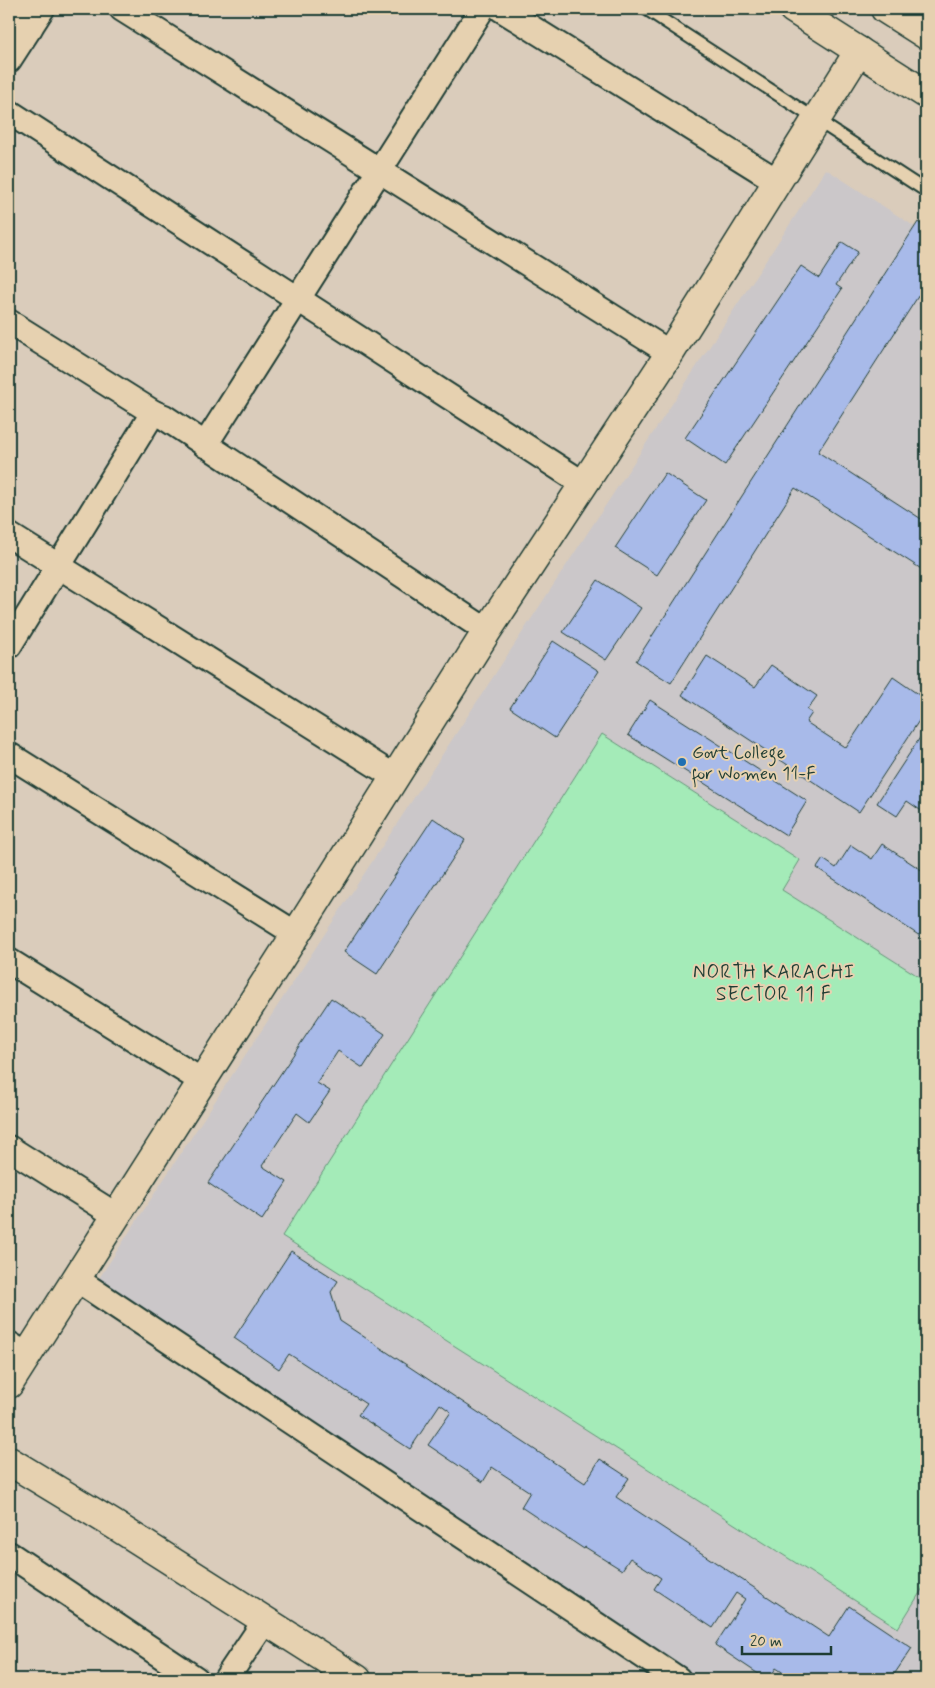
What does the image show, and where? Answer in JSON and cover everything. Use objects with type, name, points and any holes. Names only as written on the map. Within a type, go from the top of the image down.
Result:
[{"type":"street","points":[[122,9],[670,353]]},
{"type":"street","points":[[204,445],[482,9]]},
{"type":"street","points":[[501,9],[777,181]]},
{"type":"street","points":[[793,9],[926,94]]},
{"type":"street","points":[[885,9],[926,35]]},
{"type":"street","points":[[9,14],[36,18],[9,60]]},
{"type":"street","points":[[9,1384],[18,1350],[76,1279],[117,1216],[487,631],[670,353],[859,51]]},
{"type":"street","points":[[9,112],[584,484]]},
{"type":"street","points":[[9,322],[154,414],[164,417],[487,631]]},
{"type":"street","points":[[9,646],[148,420],[154,414]]},
{"type":"street","points":[[9,534],[395,777]]},
{"type":"street","points":[[9,755],[296,934]]},
{"type":"street","points":[[9,961],[202,1081]]},
{"type":"street","points":[[9,1148],[117,1216]]},
{"type":"street","points":[[76,1279],[678,1679]]},
{"type":"street","points":[[9,1460],[357,1679]]},
{"type":"street","points":[[9,1554],[196,1679]]},
{"type":"street","points":[[226,1679],[265,1620]]},
{"type":"lane","points":[[646,9],[926,191]]},
{"type":"shaded area","name":"Govt College for Women 11-F","points":[[826,169],[926,234],[926,1679],[679,1679],[92,1289]]},
{"type":"green space","points":[[602,734],[800,860],[782,890],[926,981],[926,1583],[898,1628],[282,1236]]},
{"type":"building","points":[[918,222],[926,228],[926,284],[818,452],[926,522],[926,572],[795,488],[671,683],[636,661]]},
{"type":"building","points":[[842,242],[858,252],[836,285],[842,289],[725,465],[685,438],[801,266],[819,278]]},
{"type":"building","points":[[665,473],[706,500],[657,575],[615,548]]},
{"type":"building","points":[[598,580],[641,608],[606,660],[563,632]]},
{"type":"building","points":[[553,641],[599,671],[555,738],[510,708]]},
{"type":"building","points":[[707,656],[755,687],[771,665],[817,696],[807,710],[812,713],[806,722],[846,748],[893,677],[922,697],[926,690],[926,710],[859,812],[682,695]]},
{"type":"building","points":[[650,700],[807,801],[786,835],[628,735]]},
{"type":"building","points":[[923,733],[926,735],[926,814],[907,801],[897,816],[877,803]]},
{"type":"building","points":[[433,818],[465,840],[377,974],[344,952]]},
{"type":"building","points":[[882,844],[926,873],[926,940],[817,868],[823,859],[836,868],[851,845],[872,859]]},
{"type":"building","points":[[331,998],[385,1034],[363,1068],[338,1051],[317,1083],[330,1091],[309,1122],[297,1113],[262,1166],[287,1182],[262,1220],[208,1183]]},
{"type":"building","points":[[291,1251],[338,1281],[331,1292],[340,1321],[585,1483],[600,1459],[629,1478],[616,1497],[829,1637],[849,1606],[912,1648],[891,1679],[793,1679],[776,1668],[769,1679],[766,1679],[715,1645],[745,1599],[736,1593],[713,1628],[654,1589],[661,1578],[630,1558],[622,1570],[585,1547],[584,1549],[521,1507],[530,1492],[492,1467],[483,1482],[428,1445],[451,1412],[440,1404],[410,1449],[358,1415],[366,1404],[289,1354],[279,1369],[234,1338]]},
{"type":"place","name":"Govt College for Women 11-F","points":[[682,762]]},
{"type":"district","name":"NORTH KARACHI SECTOR 11 F","points":[[774,982]]}]
